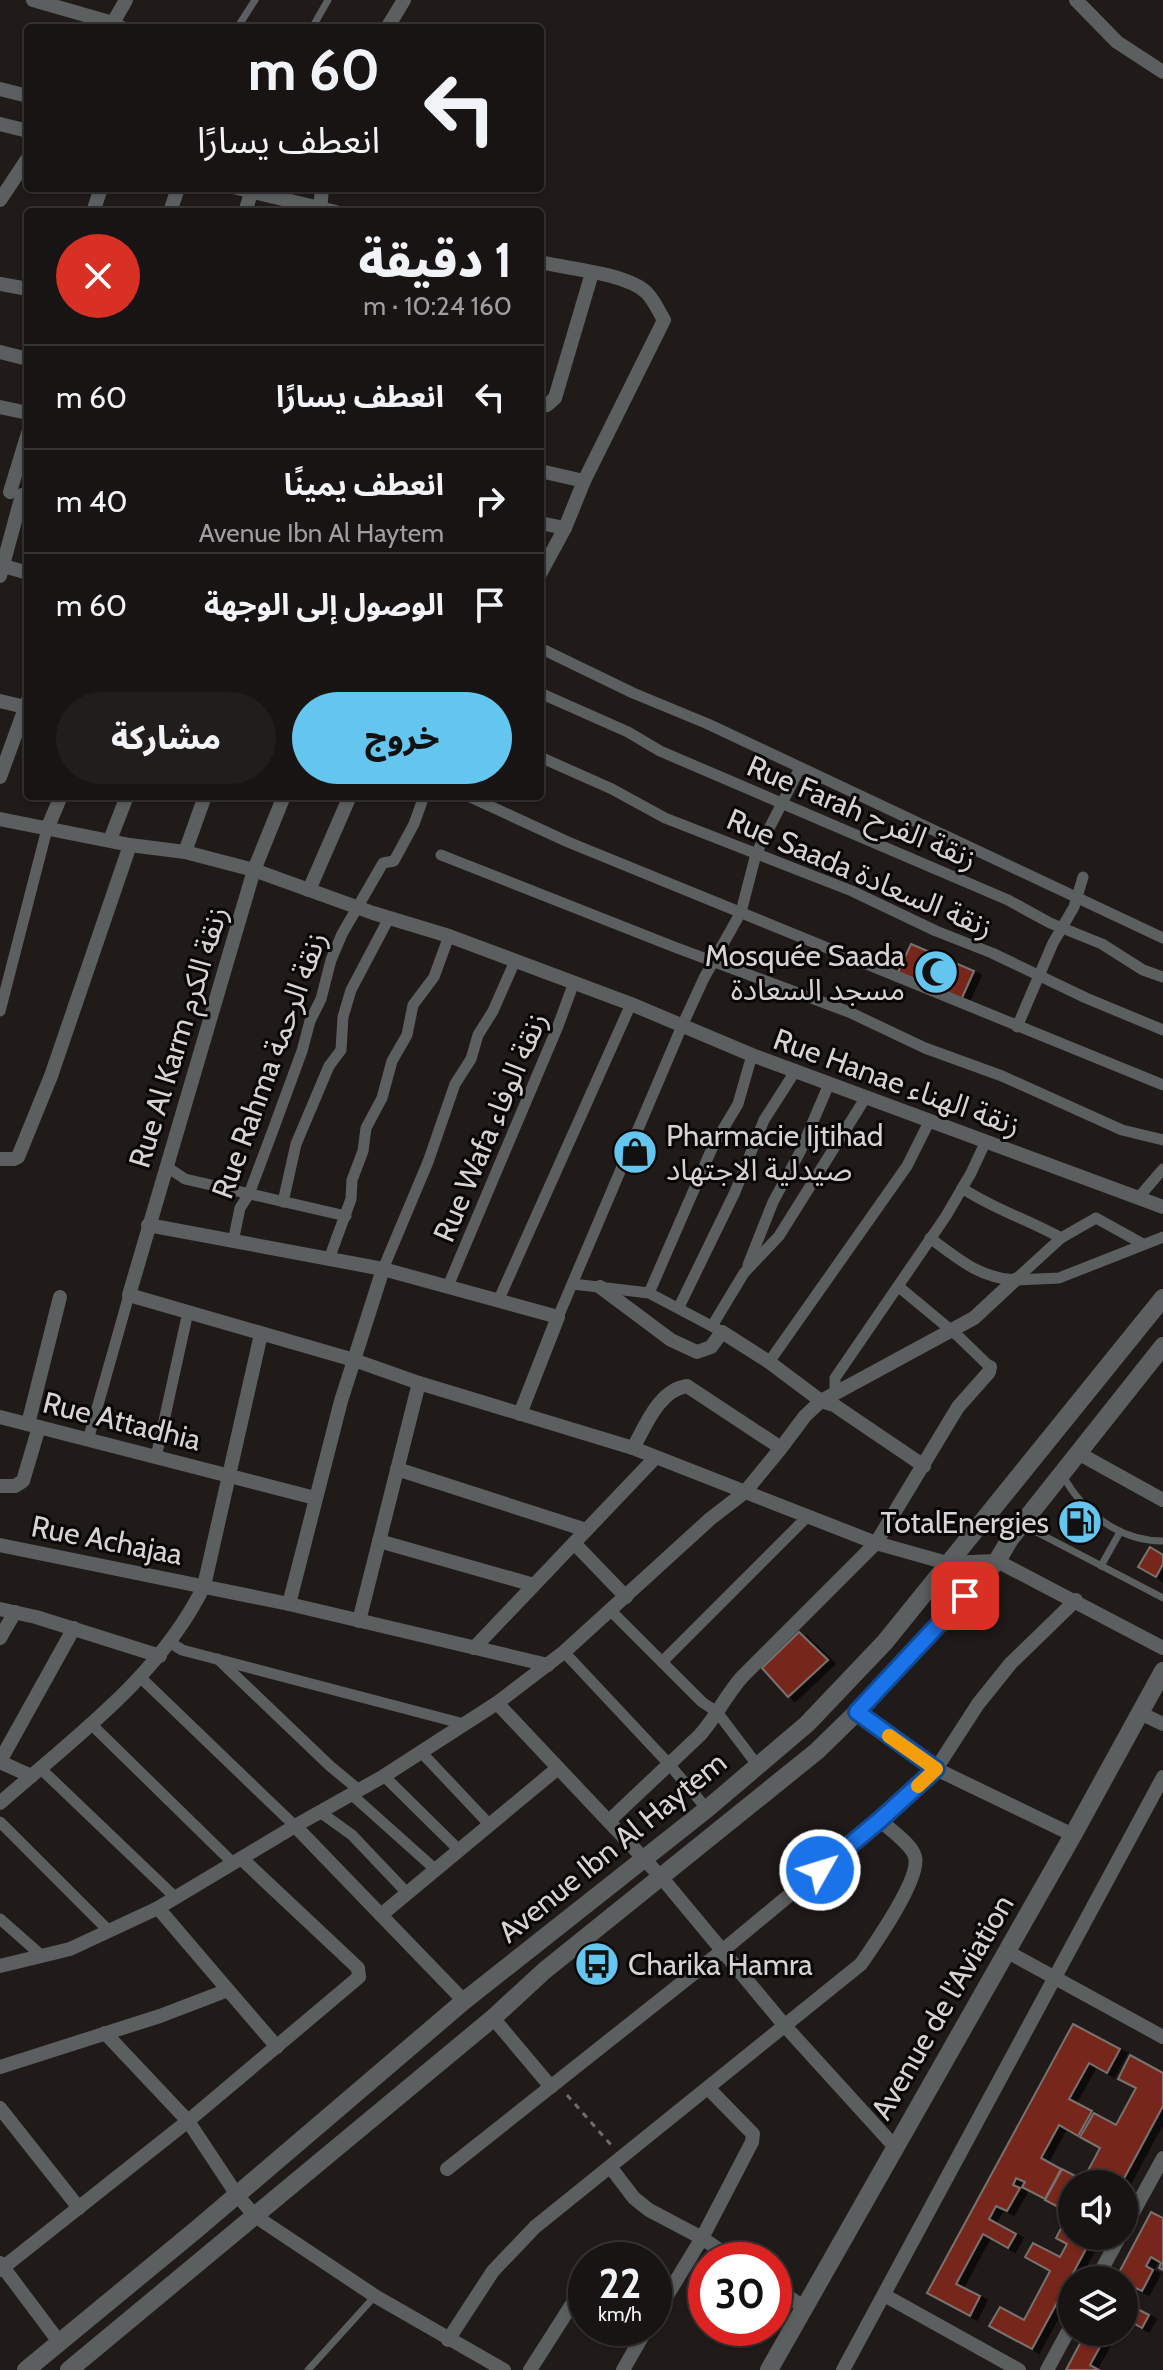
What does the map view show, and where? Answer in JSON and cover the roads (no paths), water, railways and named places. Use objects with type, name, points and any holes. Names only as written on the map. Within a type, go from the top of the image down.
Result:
[{"type":"street","points":[[33,0],[109,24]]},
{"type":"street","points":[[116,24],[126,0]]},
{"type":"street","points":[[1076,0],[1117,42],[1163,72]]},
{"type":"street","points":[[389,24],[397,2]]},
{"type":"street","points":[[0,89],[24,95]]},
{"type":"street","points":[[0,124],[24,130]]},
{"type":"street","points":[[0,200],[24,164]]},
{"type":"street","points":[[252,192],[313,208]]},
{"type":"street","points":[[544,263],[625,281],[643,289],[653,299],[664,320],[544,567]]},
{"type":"street","points":[[544,405],[555,398],[592,273]]},
{"type":"street","points":[[0,284],[24,288]]},
{"type":"street","points":[[0,352],[24,358]]},
{"type":"street","points":[[0,407],[24,412]]},
{"type":"street","points":[[24,451],[1,569],[24,572]]},
{"type":"street","points":[[544,472],[584,481]]},
{"type":"street","points":[[544,524],[565,528]]},
{"type":"street","points":[[544,650],[1163,938]]},
{"type":"street","name":"Rue Farah زنقة الفرح","points":[[544,695],[628,732],[660,751],[1008,900],[1102,944],[1143,970],[1163,977]]},
{"type":"street","points":[[0,701],[24,703]]},
{"type":"street","points":[[0,777],[24,711]]},
{"type":"street","name":"Rue Saada زنقة السعادة","points":[[544,759],[612,789],[665,818],[852,891],[1163,1030]]},
{"type":"street","points":[[520,1414],[682,1026],[741,912],[756,854],[800,768]]},
{"type":"street","points":[[0,1011],[47,829],[59,800]]},
{"type":"street","points":[[110,840],[125,800]]},
{"type":"street","points":[[185,852],[204,800]]},
{"type":"street","name":"Rue Al Karm زنقة الكرم","points":[[129,1295],[254,870],[282,800]]},
{"type":"street","points":[[309,890],[348,800]]},
{"type":"street","name":"Rue Rahma زنقة الرحمة","points":[[233,1242],[240,1208],[249,1194],[302,1051],[331,960],[383,863],[394,861],[414,824],[423,800]]},
{"type":"street","points":[[477,800],[568,842],[1163,1085]]},
{"type":"street","name":"Rue Hanae زنقة الهناء","points":[[0,819],[130,845],[185,852],[254,870],[357,908],[449,936],[573,985],[631,1004],[752,1055],[1163,1207]]},
{"type":"street","points":[[0,1159],[18,1157],[51,1076],[130,845]]},
{"type":"street","points":[[441,855],[849,1012],[925,1048],[1002,1076],[1122,1130],[1163,1140]]},
{"type":"street","points":[[1017,1027],[1053,943],[1077,898],[1083,877]]},
{"type":"street","points":[[283,1202],[296,1144],[329,1066],[341,1050],[343,1017],[351,990],[389,918]]},
{"type":"street","points":[[329,1259],[351,1199],[352,1180],[363,1151],[366,1128],[382,1098],[392,1061],[407,1035],[413,1005],[434,977],[449,936]]},
{"type":"street","points":[[289,1604],[315,1498],[383,1269],[428,1162],[455,1084],[471,1059],[478,1035],[493,1011],[515,961]]},
{"type":"street","name":"Rue Wafa زنقة الوفاء","points":[[448,1286],[573,985]]},
{"type":"street","points":[[499,1299],[631,1004]]},
{"type":"street","points":[[649,1293],[713,1146],[738,1104],[752,1055]]},
{"type":"street","points":[[679,1307],[735,1192],[764,1120],[796,1070]]},
{"type":"street","points":[[600,1287],[671,1340],[697,1352],[711,1347],[773,1202],[800,1152],[829,1084]]},
{"type":"street","points":[[744,1273],[779,1236],[866,1097]]},
{"type":"street","points":[[769,1362],[907,1166],[930,1120]]},
{"type":"street","points":[[835,1391],[835,1378],[899,1287],[909,1266],[962,1188],[985,1143]]},
{"type":"street","points":[[167,1167],[185,1179],[346,1216]]},
{"type":"street","points":[[1138,1198],[1163,1169]]},
{"type":"street","points":[[962,1188],[984,1203],[1032,1221],[1061,1238]]},
{"type":"street","points":[[0,1966],[70,1949],[158,1908],[384,1776],[497,1703],[564,1652],[710,1519],[745,1492],[805,1416],[821,1401],[974,1318],[1061,1238],[1096,1218],[1143,1244]]},
{"type":"street","points":[[148,1225],[383,1269],[558,1317]]},
{"type":"street","points":[[930,1238],[992,1279],[1015,1280],[1059,1278],[1163,1237]]},
{"type":"street","points":[[573,1284],[649,1293],[679,1307],[769,1362],[821,1401],[834,1405],[924,1466]]},
{"type":"street","points":[[610,1820],[700,1735],[729,1691],[876,1543],[958,1407],[989,1372],[990,1367],[951,1330],[899,1287]]},
{"type":"street","points":[[88,1440],[129,1295],[354,1360],[633,1448],[876,1543],[947,1563],[997,1561],[1163,1648]]},
{"type":"street","points":[[0,1486],[15,1486],[23,1481],[60,1297]]},
{"type":"street","name":"Avenue Ibn Al Haytem","points":[[26,2370],[464,2001],[707,1809],[807,1724],[852,1678],[1163,1298]]},
{"type":"street","points":[[156,1457],[188,1312]]},
{"type":"street","points":[[0,1803],[91,1724],[160,1656],[189,1617],[204,1586],[261,1334]]},
{"type":"street","name":"Avenue Ibn Al Haytem","points":[[69,2370],[493,2018],[544,1971],[796,1770],[857,1712],[997,1561],[1022,1524],[1163,1346]]},
{"type":"street","points":[[359,1621],[419,1383]]},
{"type":"street","points":[[633,1448],[657,1406],[676,1387],[687,1386],[781,1448]]},
{"type":"street","name":"Rue Attadhia","points":[[0,1417],[315,1498]]},
{"type":"street","points":[[1078,1453],[1163,1500]]},
{"type":"street","points":[[474,1648],[655,1458]]},
{"type":"street","points":[[397,1469],[586,1530]]},
{"type":"street","points":[[662,1662],[807,1517]]},
{"type":"street","points":[[379,1541],[534,1585]]},
{"type":"street","points":[[574,1543],[626,1597]]},
{"type":"street","name":"Rue Achajaa","points":[[0,1545],[289,1604],[548,1665]]},
{"type":"street","points":[[447,2169],[722,1951],[880,1820],[936,1769],[978,1704],[1011,1663],[1076,1600]]},
{"type":"street","points":[[0,1638],[8,1611],[74,1628],[160,1656]]},
{"type":"street","points":[[611,1611],[702,1702],[717,1712],[758,1766]]},
{"type":"street","points":[[74,1628],[0,1762],[36,1772],[176,1898]]},
{"type":"street","points":[[171,1643],[182,1650],[464,1724]]},
{"type":"street","points":[[564,1652],[707,1809]]},
{"type":"street","points":[[217,1659],[436,1870]]},
{"type":"street","points":[[139,1676],[295,1826],[464,2001]]},
{"type":"street","name":"Avenue de l'Aviation","points":[[769,2370],[1162,1678]]},
{"type":"street","points":[[497,1703],[662,1878],[785,2026],[895,2147]]},
{"type":"street","points":[[857,1712],[936,1769],[1073,1835]]},
{"type":"street","points":[[1140,1713],[1163,1724]]},
{"type":"street","points":[[60,2343],[1,2267],[188,2121],[358,1979],[359,1971],[91,1724]]},
{"type":"street","points":[[421,1752],[489,1824]]},
{"type":"street","points":[[381,1915],[558,1768]]},
{"type":"street","points":[[384,1776],[459,1850]]},
{"type":"street","points":[[843,2370],[1163,1777]]},
{"type":"street","points":[[320,1812],[352,1835],[408,1894]]},
{"type":"street","points":[[448,2340],[511,2249],[562,2204],[617,2163],[861,1964],[898,1909],[916,1863],[915,1853],[880,1820]]},
{"type":"street","points":[[0,1822],[109,1931]]},
{"type":"street","points":[[158,1908],[277,2047]]},
{"type":"street","points":[[0,1919],[42,1956]]},
{"type":"street","points":[[1006,1951],[1163,2037]]},
{"type":"street","points":[[0,2067],[228,1990]]},
{"type":"street","points":[[493,2018],[553,2085]]},
{"type":"street","points":[[105,2033],[188,2121],[237,2195],[255,2216],[375,2296],[504,2370]]},
{"type":"street","points":[[672,2287],[702,2238],[752,2142],[753,2134],[709,2089]]},
{"type":"street","points":[[0,2108],[79,2208]]},
{"type":"street","points":[[1138,2204],[1163,2158]]},
{"type":"street","points":[[617,2163],[634,2198],[665,2220],[708,2242]]},
{"type":"street","points":[[884,2295],[1019,2370]]},
{"type":"street","points":[[792,2299],[805,2308]]},
{"type":"street","points":[[530,2370],[568,2313]]},
{"type":"street","points":[[623,2370],[637,2346]]},
{"type":"street","points":[[1047,2370],[1060,2346]]},
{"type":"lane","points":[[240,24],[255,0]]},
{"type":"lane","points":[[314,24],[328,0]]},
{"type":"lane","points":[[1061,1474],[1080,1501],[1105,1523],[1134,1538],[1163,1541]]},
{"type":"lane","points":[[1022,1524],[1163,1598]]},
{"type":"lane","points":[[1101,1566],[1120,1532]]},
{"type":"lane","points":[[308,2370],[375,2296]]},
{"type":"place","name":"Mosquée Saada مسجد السعادة","points":[[936,972]]},
{"type":"place","name":"Pharmacie Ijtihad صيدلية الاجتهاد","points":[[635,1152]]},
{"type":"place","name":"TotalEnergies","points":[[1080,1522]]},
{"type":"place","name":"Charika Hamra","points":[[597,1964]]}]
